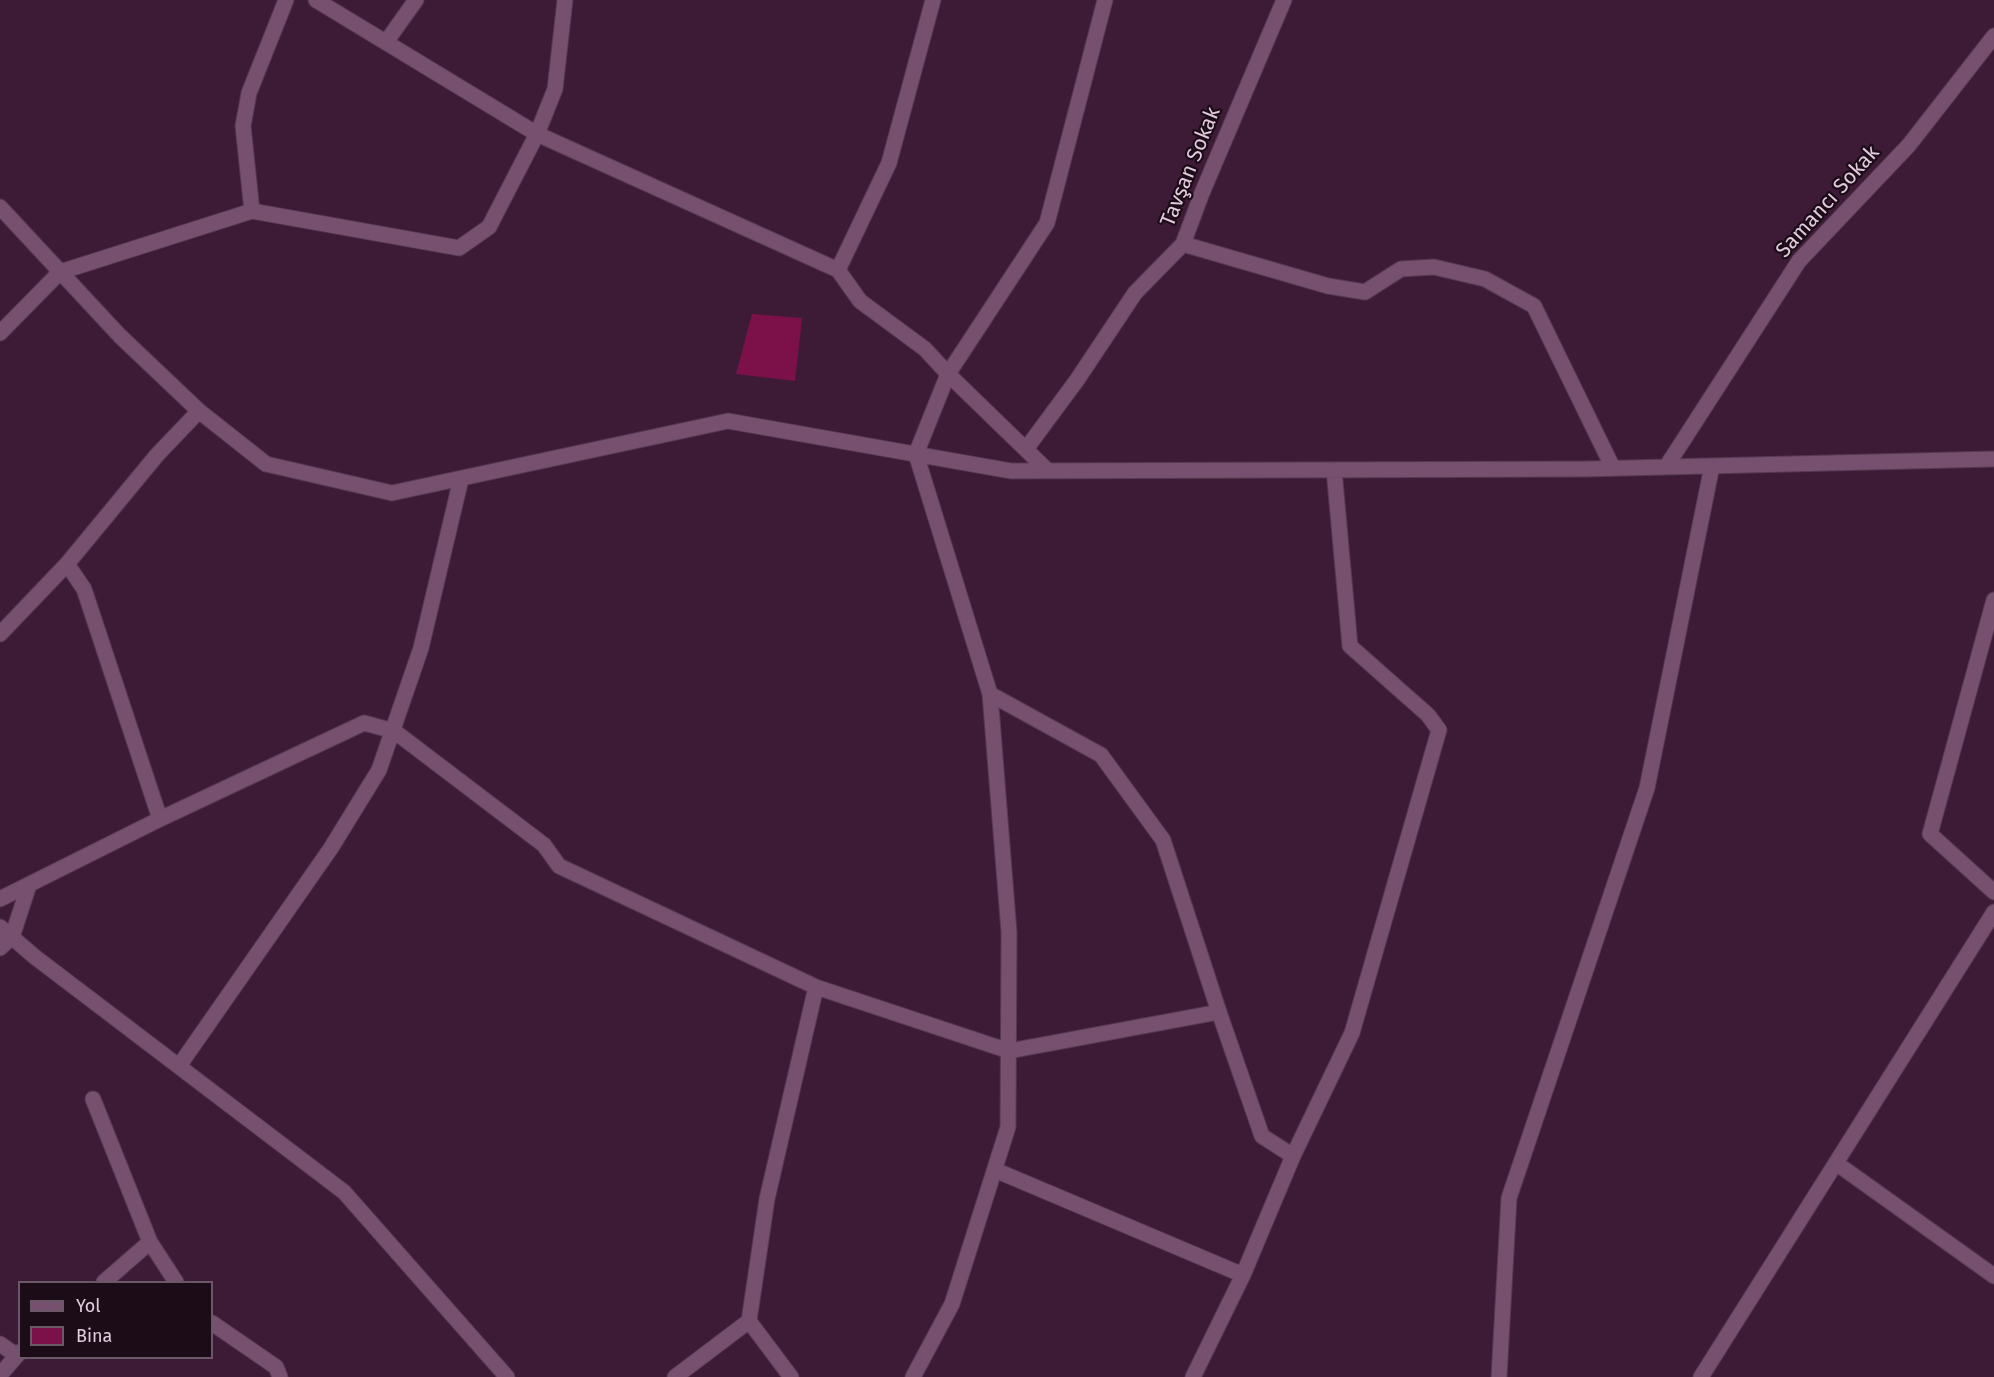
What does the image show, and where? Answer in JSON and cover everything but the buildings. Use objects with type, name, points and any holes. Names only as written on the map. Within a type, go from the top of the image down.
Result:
[{"type":"street","points":[[252,211],[243,126],[249,93],[286,0]]},
{"type":"street","points":[[316,0],[537,134],[838,270],[860,301],[925,349],[1048,471]]},
{"type":"street","points":[[386,42],[416,0]]},
{"type":"street","points":[[0,333],[60,272],[252,211],[459,248],[489,227],[537,134],[555,89],[565,0]]},
{"type":"street","points":[[838,270],[889,163],[933,0]]},
{"type":"street","points":[[913,1377],[952,1304],[1008,1127],[1009,1051],[1009,932],[990,694],[916,454],[948,374],[1047,223],[1105,0]]},
{"type":"street","name":"Tavşan Sokak","points":[[1026,449],[1077,380],[1135,293],[1183,244],[1202,193],[1284,0]]},
{"type":"street","name":"Samancı Sokak","points":[[1666,467],[1799,261],[1909,145],[1994,36]]},
{"type":"street","points":[[0,207],[120,336],[199,411],[266,464],[392,494],[728,421],[1011,471],[1613,468],[1994,459]]},
{"type":"street","points":[[1183,244],[1352,291],[1365,292],[1401,269],[1434,267],[1485,279],[1534,306],[1613,468]]},
{"type":"street","points":[[0,634],[68,564],[157,455],[199,411]]},
{"type":"street","points":[[1499,1377],[1509,1198],[1647,788],[1712,466]]},
{"type":"street","points":[[1193,1377],[1243,1275],[1293,1156],[1352,1033],[1439,730],[1428,715],[1350,645],[1334,470]]},
{"type":"street","points":[[178,1066],[331,848],[379,770],[421,648],[461,479]]},
{"type":"street","points":[[68,564],[84,589],[160,819]]},
{"type":"street","points":[[1994,600],[1930,834],[1994,892]]},
{"type":"street","points":[[990,694],[1101,755],[1163,840],[1262,1136],[1293,1156]]},
{"type":"street","points":[[0,899],[160,819],[364,723],[394,731],[544,845],[559,866],[816,987],[1009,1051],[1219,1012]]},
{"type":"street","points":[[0,948],[29,885]]},
{"type":"street","points":[[1701,1377],[1994,912]]},
{"type":"street","points":[[6,932],[344,1192],[507,1377]]},
{"type":"street","points":[[675,1377],[749,1321],[767,1199],[816,987]]},
{"type":"street","points":[[93,1099],[150,1242],[175,1281]]},
{"type":"street","points":[[1836,1163],[1994,1276]]},
{"type":"street","points":[[995,1170],[1243,1275]]},
{"type":"street","points":[[105,1281],[150,1242]]},
{"type":"street","points":[[749,1321],[790,1377]]},
{"type":"street","points":[[213,1324],[276,1367],[280,1377]]},
{"type":"street","points":[[0,1344],[18,1353],[0,1375]]}]
